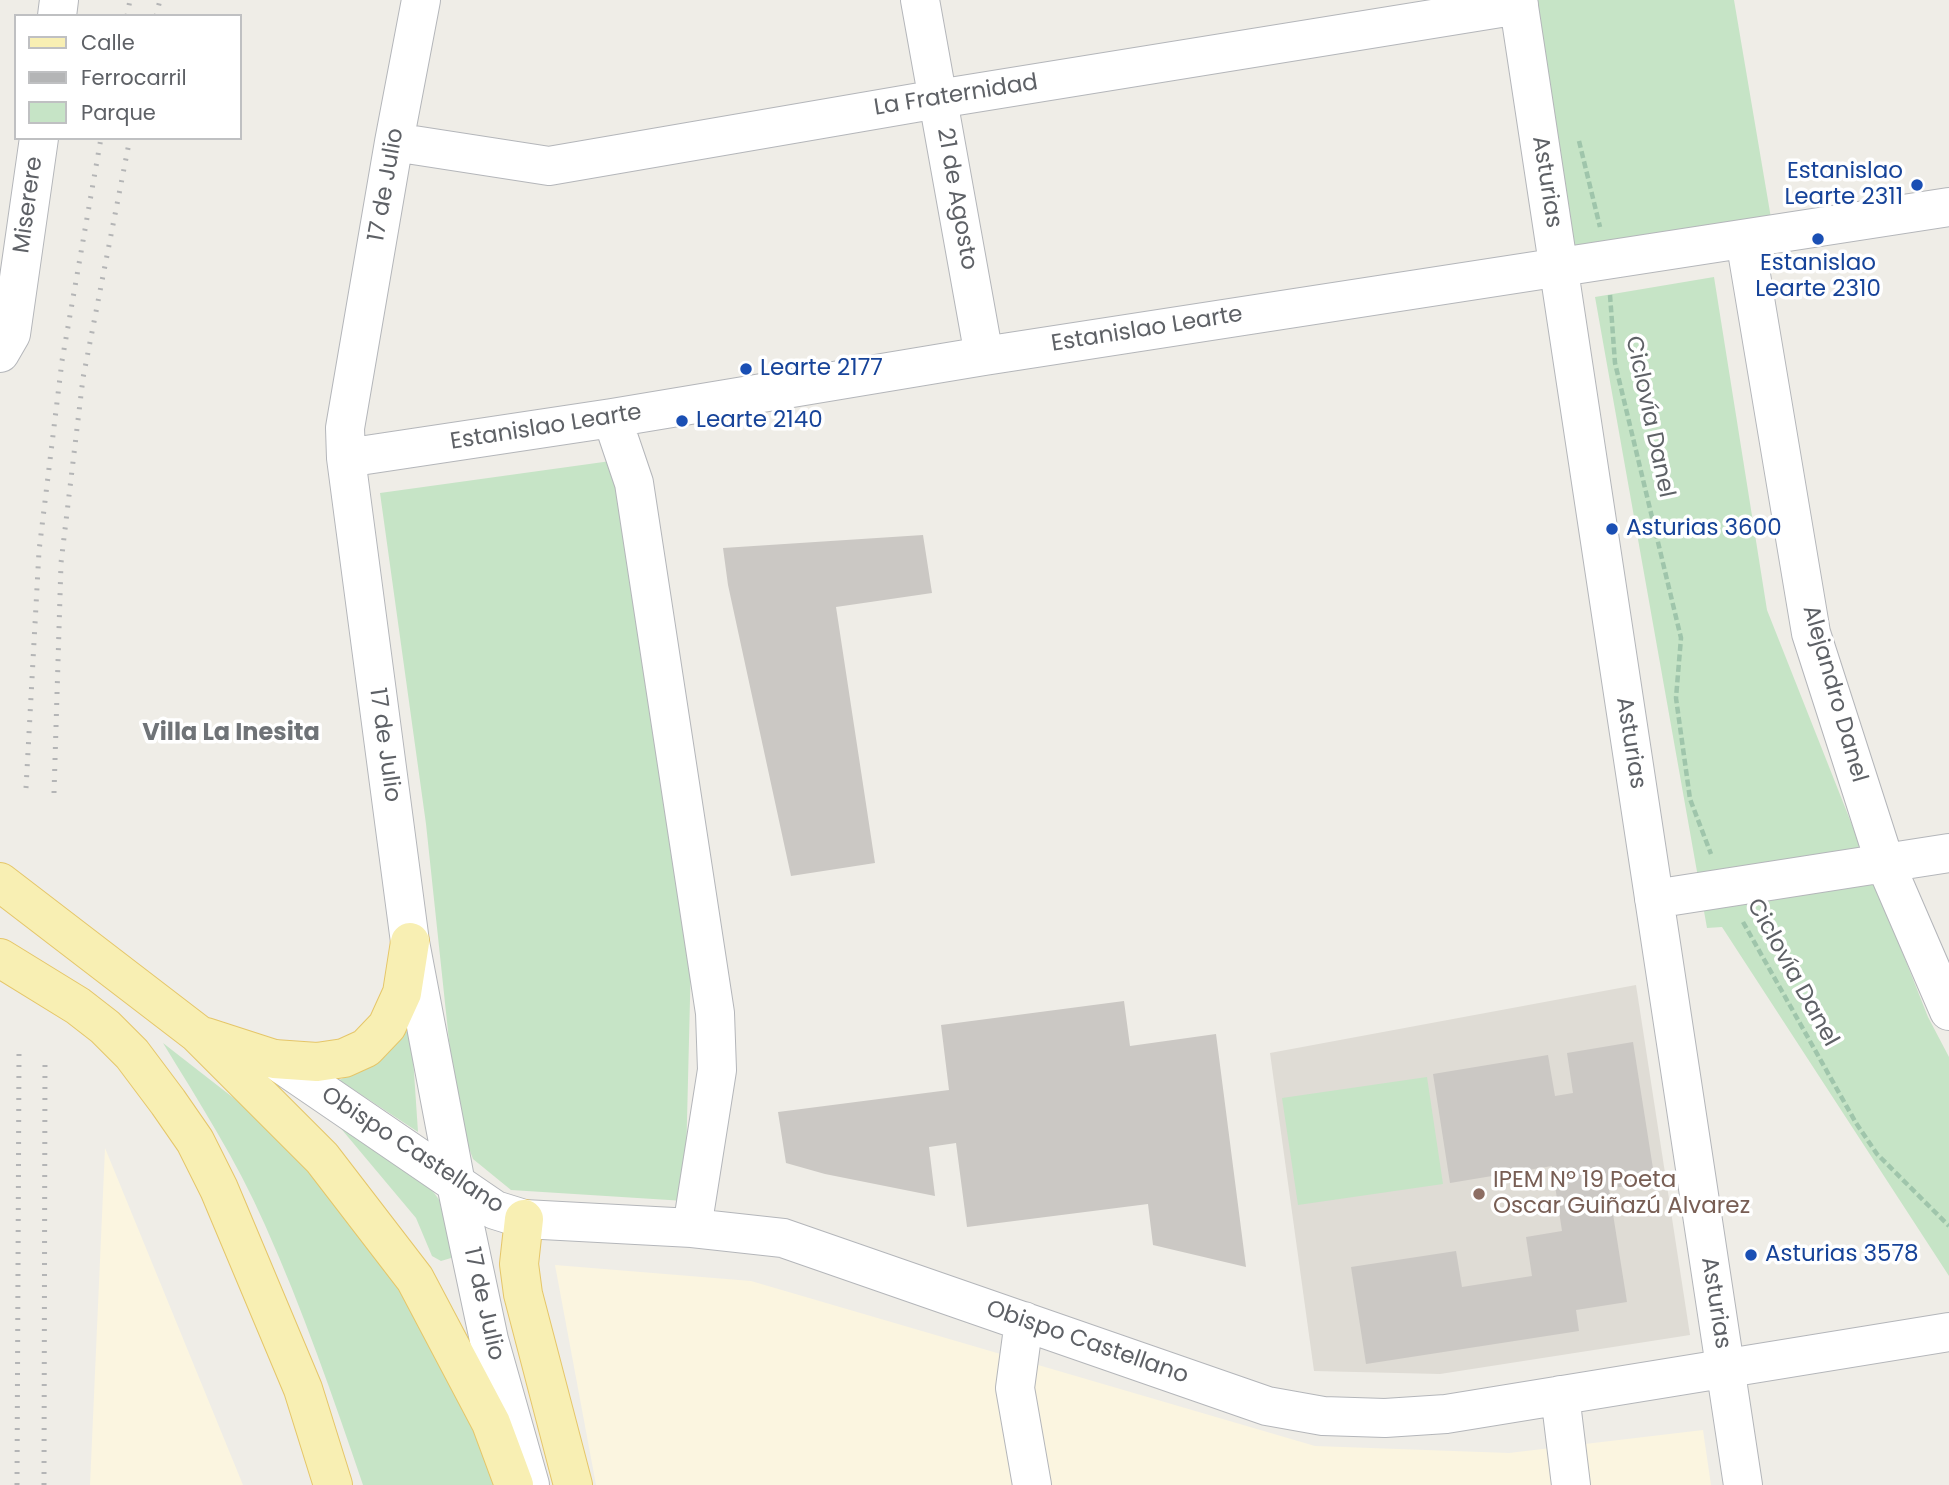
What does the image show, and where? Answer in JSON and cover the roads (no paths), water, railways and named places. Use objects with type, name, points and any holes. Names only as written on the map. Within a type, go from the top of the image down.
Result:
[{"type":"main road","points":[[0,882],[198,1034],[322,1158],[415,1279],[491,1423],[514,1485]]},
{"type":"main road","points":[[198,1034],[274,1059],[317,1062],[344,1058],[366,1048],[387,1026],[402,993],[410,942]]},
{"type":"main road","points":[[0,958],[78,1006],[105,1027],[132,1054],[195,1141],[219,1189],[303,1389],[333,1485]]},
{"type":"main road","points":[[524,1219],[519,1264],[523,1294],[573,1485]]},
{"type":"street","name":"17 de Julio","points":[[421,0],[345,428],[346,458],[410,942],[489,1340],[530,1485]]},
{"type":"street","name":"21 de Agosto","points":[[920,0],[984,356]]},
{"type":"street","name":"La Fraternidad","points":[[394,142],[549,166],[1519,2]]},
{"type":"street","name":"Asturias","points":[[1519,2],[1742,1485]]},
{"type":"street","name":"Miserere","points":[[0,353],[11,334],[39,140]]},
{"type":"street","name":"Estanislao Learte","points":[[346,458],[612,418],[984,356],[1558,266],[1949,207]]},
{"type":"street","name":"Alejandro Danel","points":[[1745,239],[1811,633],[1885,863],[1949,1011]]},
{"type":"street","points":[[612,418],[634,482],[715,1013],[717,1070],[692,1228]]},
{"type":"street","points":[[1654,899],[1949,853]]},
{"type":"street","name":"Obispo Castellano","points":[[274,1059],[495,1210],[524,1219],[692,1228],[783,1238],[1267,1406],[1323,1416],[1385,1418],[1446,1414],[1949,1332]]},
{"type":"street","points":[[1024,1321],[1015,1388],[1032,1485]]},
{"type":"street","points":[[1560,1395],[1571,1485]]},
{"type":"railway","points":[[127,14],[130,0]]},
{"type":"railway","points":[[156,14],[160,0]]},
{"type":"railway","points":[[26,788],[39,551],[62,361],[101,140]]},
{"type":"railway","points":[[54,793],[61,563],[83,378],[130,140]]},
{"type":"railway","points":[[17,1485],[19,1054]]},
{"type":"railway","points":[[44,1485],[45,1057]]},
{"type":"place","name":"Estanislao Learte 2311","points":[[1917,185]]},
{"type":"place","name":"Estanislao Learte 2310","points":[[1818,239]]},
{"type":"place","name":"Learte 2177","points":[[746,369]]},
{"type":"place","name":"Learte 2140","points":[[682,421]]},
{"type":"place","name":"Asturias 3600","points":[[1612,529]]},
{"type":"place","name":"IPEM Nº 19 Poeta Oscar Guiñazú Alvarez","points":[[1479,1194]]},
{"type":"place","name":"Asturias 3578","points":[[1751,1255]]},
{"type":"district","name":"Villa La Inesita","points":[[231,734]]}]
